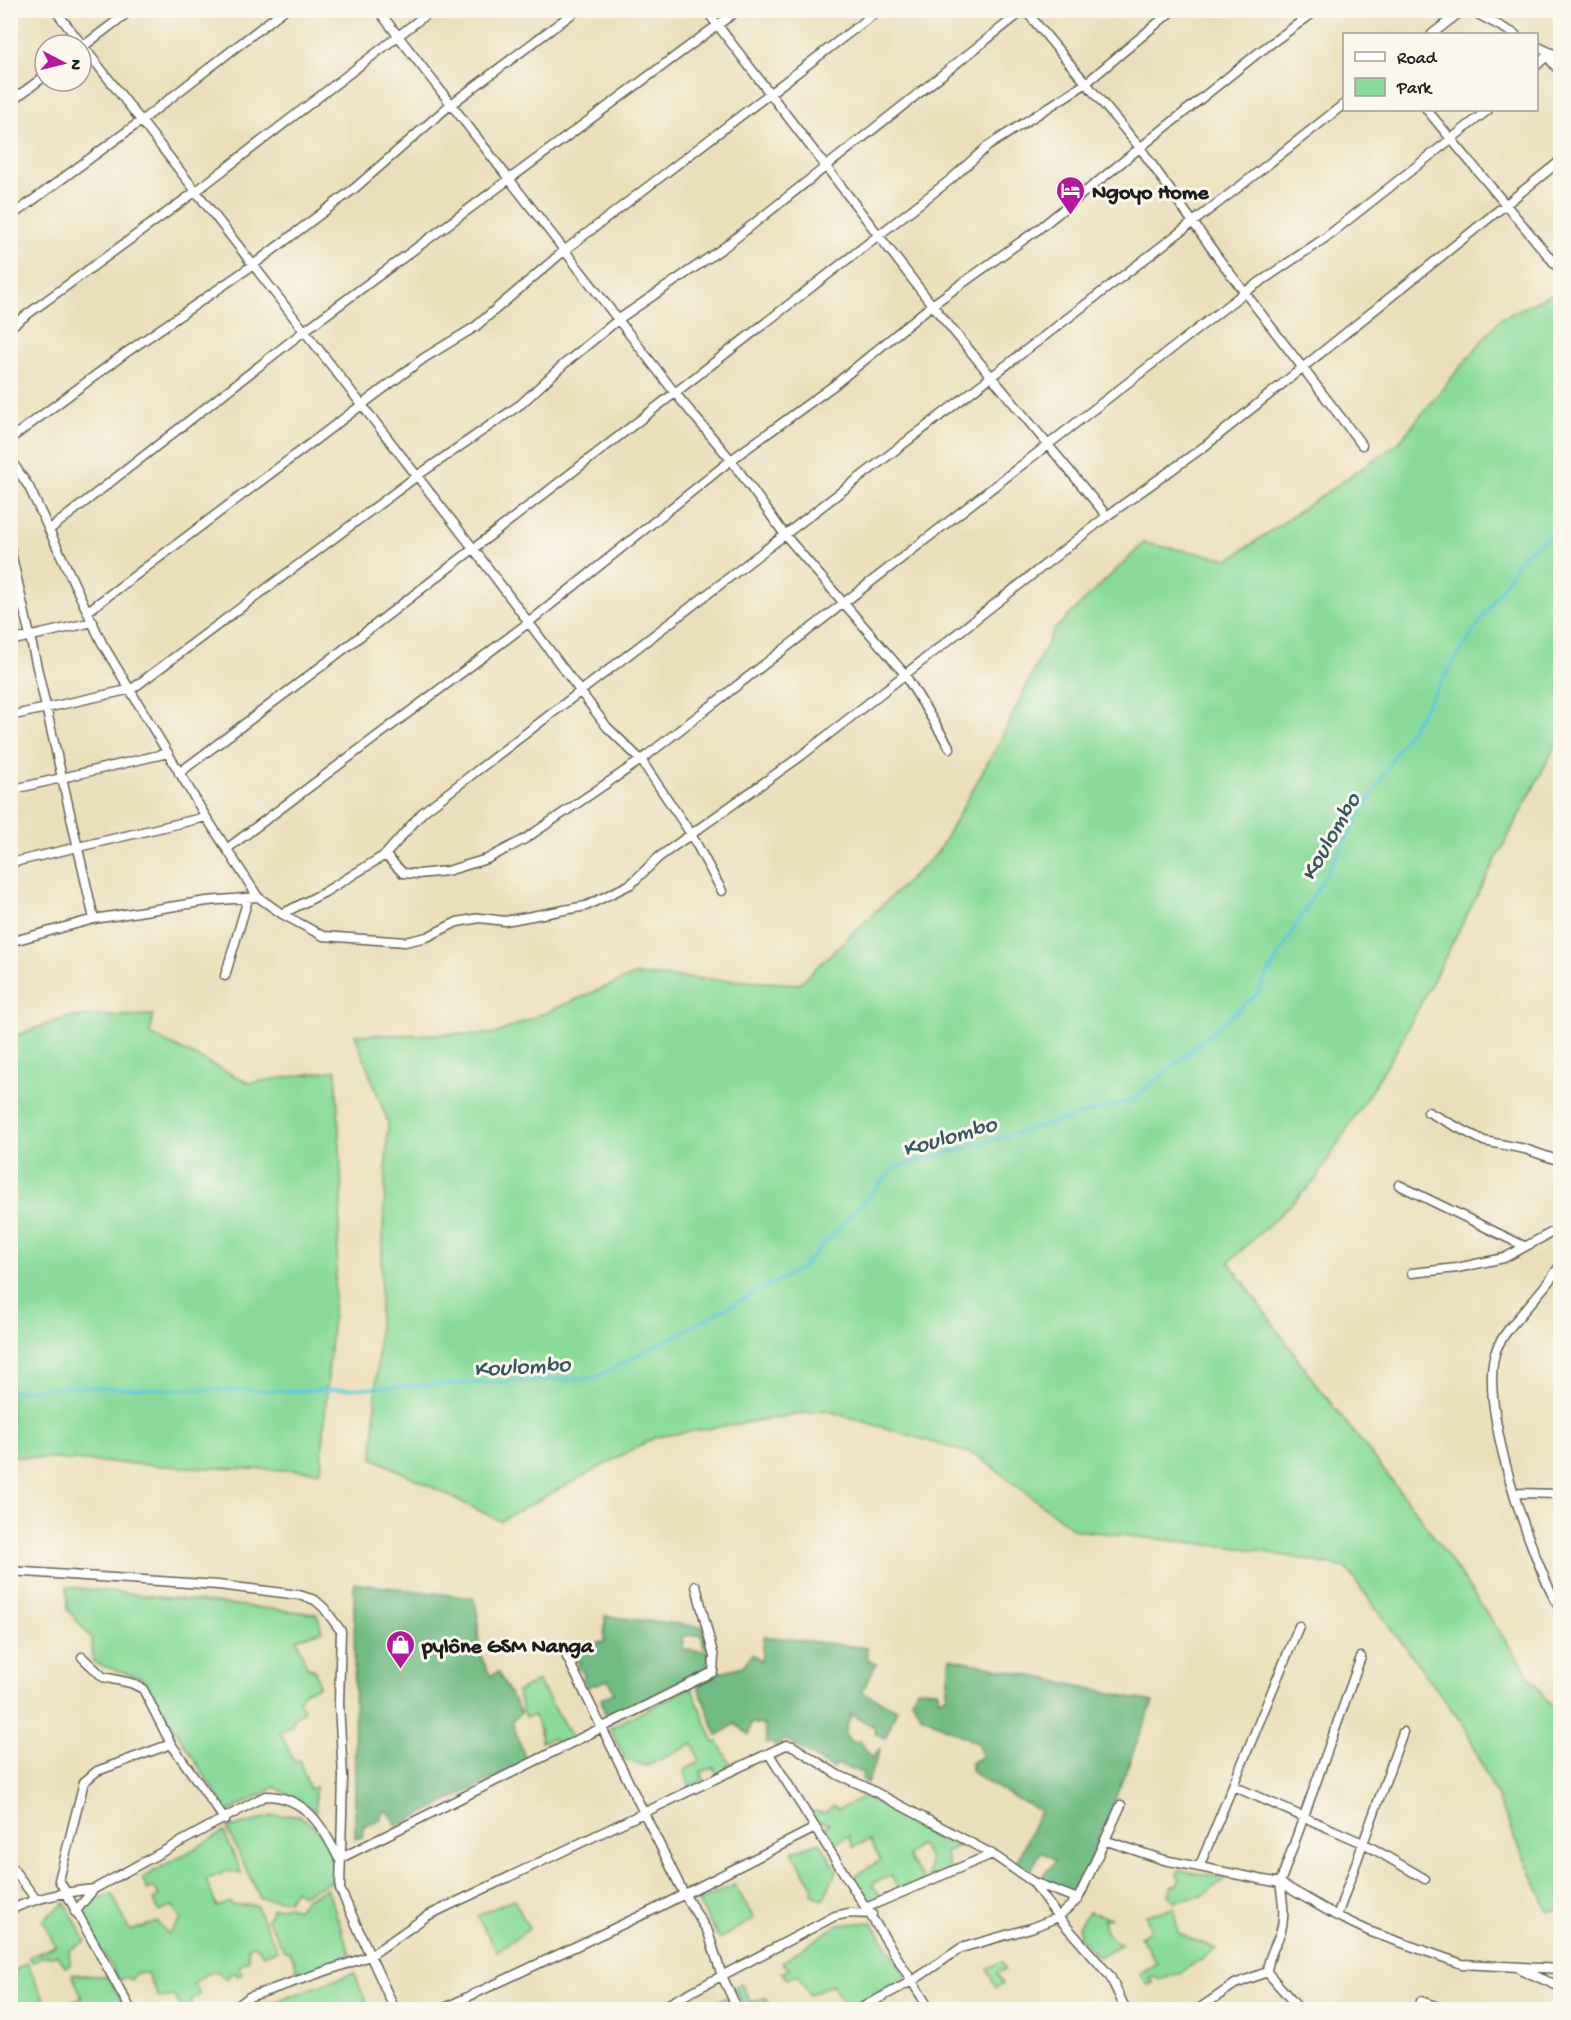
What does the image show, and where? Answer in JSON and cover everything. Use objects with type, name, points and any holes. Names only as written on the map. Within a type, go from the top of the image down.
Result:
[{"type":"street","points":[[56,10],[72,33]]},
{"type":"street","points":[[93,39],[131,10]]},
{"type":"street","points":[[10,217],[141,121],[284,10]]},
{"type":"street","points":[[378,10],[675,393],[731,460],[785,535],[904,673],[950,748]]},
{"type":"street","points":[[10,327],[195,192],[432,10]]},
{"type":"street","points":[[10,439],[127,352],[253,266],[355,188],[450,105],[577,10]]},
{"type":"street","points":[[706,10],[932,305],[1107,516]]},
{"type":"street","points":[[49,530],[304,331],[738,10]]},
{"type":"street","points":[[88,611],[424,358],[475,327],[565,250],[879,10]]},
{"type":"street","points":[[10,716],[132,690],[417,476],[521,404],[563,365],[619,319],[723,248],[1025,10],[1141,149],[1191,223],[1362,445]]},
{"type":"street","points":[[179,772],[675,393],[950,180],[988,146],[1085,84],[1173,10]]},
{"type":"street","points":[[228,848],[528,623],[731,460],[833,386],[932,305],[1040,228],[1258,53],[1317,10]]},
{"type":"street","points":[[1433,33],[1463,10]]},
{"type":"street","points":[[1470,10],[1513,33]]},
{"type":"street","points":[[1538,47],[1548,54],[1560,57]]},
{"type":"street","points":[[1538,64],[1548,54]]},
{"type":"street","points":[[1548,54],[1560,72]]},
{"type":"street","points":[[93,62],[473,548],[607,727],[641,760],[691,834],[722,891]]},
{"type":"street","points":[[10,102],[33,85]]},
{"type":"street","points":[[282,914],[325,892],[385,855],[423,812],[1343,105]]},
{"type":"street","points":[[1428,111],[1560,270]]},
{"type":"street","points":[[385,855],[403,873],[447,871],[487,859],[525,839],[641,760],[1245,292],[1325,238],[1487,111]]},
{"type":"street","points":[[10,459],[29,488],[102,643],[206,817],[258,897],[282,914],[323,936],[405,942],[427,937],[457,922],[480,918],[505,921],[586,906],[631,884],[659,857],[801,756],[1107,516],[1205,446],[1508,206],[1560,161]]},
{"type":"street","points":[[10,548],[13,570],[32,636],[45,709],[94,919]]},
{"type":"street","points":[[10,641],[93,622]]},
{"type":"street","points":[[10,790],[168,753]]},
{"type":"street","points":[[10,863],[78,849],[206,817]]},
{"type":"street","points":[[10,942],[94,919],[207,901],[258,897]]},
{"type":"street","points":[[225,976],[248,899]]},
{"type":"street","points":[[1428,1112],[1484,1141],[1525,1149],[1560,1161]]},
{"type":"street","points":[[1399,1185],[1524,1246]]},
{"type":"street","points":[[1412,1273],[1504,1258],[1560,1228]]},
{"type":"street","points":[[1560,1265],[1553,1278],[1498,1345],[1493,1358],[1494,1402],[1502,1451],[1533,1550],[1560,1609]]},
{"type":"street","points":[[1515,1493],[1560,1494]]},
{"type":"street","points":[[10,1571],[218,1585],[299,1594],[315,1600],[324,1608],[341,1631],[339,1703],[343,1777],[339,1859],[340,1889],[395,2010]]},
{"type":"street","points":[[339,1859],[713,1672],[714,1657],[696,1586]]},
{"type":"street","points":[[1200,1865],[1299,1626]]},
{"type":"street","points":[[564,1651],[684,1894],[708,1932],[722,1976],[738,2010]]},
{"type":"street","points":[[82,1657],[103,1677],[131,1683],[143,1689],[171,1744],[225,1820]]},
{"type":"street","points":[[1300,2010],[1267,1972],[1268,1959],[1283,1923],[1284,1905],[1280,1883],[1361,1658]]},
{"type":"street","points":[[1337,1916],[1365,1844],[1403,1732]]},
{"type":"street","points":[[131,2010],[64,1892],[59,1874],[84,1782],[97,1772],[171,1744]]},
{"type":"street","points":[[233,2010],[249,1997],[370,1956],[427,1916],[786,1745],[793,1746],[838,1775],[864,1786],[992,1854],[1033,1882],[1078,1899]]},
{"type":"street","points":[[769,1754],[838,1866],[870,1910],[930,2010]]},
{"type":"street","points":[[1233,1786],[1303,1819],[1365,1844],[1425,1879]]},
{"type":"street","points":[[10,1910],[35,1898],[44,1899],[64,1892],[94,1889],[225,1820],[265,1796],[282,1796],[311,1812],[339,1859]]},
{"type":"street","points":[[857,2010],[914,1980],[961,1948],[1031,1928],[1058,1917],[1078,1899],[1107,1841],[1121,1805]]},
{"type":"street","points":[[440,2010],[684,1894],[815,1828]]},
{"type":"street","points":[[1107,1841],[1164,1860],[1200,1865],[1280,1883],[1337,1916],[1371,1932],[1462,1964],[1560,1969]]},
{"type":"street","points":[[657,2010],[835,1916],[870,1910],[992,1854]]},
{"type":"street","points":[[10,1864],[35,1898]]},
{"type":"street","points":[[1033,1882],[1058,1917],[1110,1976],[1126,2010]]},
{"type":"street","points":[[75,1912],[94,1889]]},
{"type":"street","points":[[1514,1967],[1560,1987]]},
{"type":"street","points":[[1197,2010],[1235,1984],[1267,1972]]},
{"type":"street","points":[[1421,2001],[1446,2010]]},
{"type":"green space","points":[[1560,290],[1560,737],[1397,1049],[1314,1182],[1229,1262],[1310,1376],[1423,1521],[1547,1701],[1560,1713],[1560,1911],[1548,1911],[1465,1727],[1346,1568],[1250,1549],[1075,1530],[978,1456],[825,1410],[656,1437],[500,1521],[373,1458],[388,1122],[355,1035],[495,1034],[634,975],[799,984],[937,853],[1001,739],[1053,631],[1144,543],[1230,559],[1398,443],[1500,319]]},
{"type":"green space","points":[[153,1015],[150,1034],[249,1083],[336,1070],[342,1190],[321,1471],[180,1467],[11,1456],[11,1037],[68,1017]]},
{"type":"green space","points":[[354,1583],[473,1598],[478,1616],[479,1644],[484,1664],[491,1676],[498,1672],[521,1713],[512,1721],[527,1763],[397,1826],[387,1811],[382,1813],[381,1819],[370,1825],[364,1825],[362,1837],[355,1839]]},
{"type":"green space","points":[[67,1587],[317,1614],[322,1631],[297,1639],[307,1667],[315,1670],[319,1686],[305,1691],[299,1700],[304,1710],[295,1717],[291,1726],[280,1732],[294,1761],[299,1760],[310,1789],[315,1787],[316,1811],[275,1787],[228,1812],[142,1678],[93,1663],[92,1639],[68,1610]]},
{"type":"green space","points":[[605,1616],[704,1627],[710,1648],[704,1647],[701,1635],[682,1636],[684,1650],[709,1651],[710,1671],[607,1723],[601,1699],[614,1693],[608,1680],[587,1687],[582,1678],[585,1675],[578,1667],[580,1662],[572,1661],[566,1645],[604,1642]]},
{"type":"green space","points":[[764,1636],[867,1648],[867,1660],[876,1664],[862,1692],[897,1709],[885,1739],[875,1733],[874,1727],[851,1714],[845,1733],[852,1743],[860,1741],[872,1758],[881,1748],[867,1783],[862,1779],[863,1773],[837,1764],[833,1769],[785,1739],[774,1747],[773,1743],[767,1743],[764,1725],[751,1723],[749,1735],[735,1724],[717,1736],[698,1686],[721,1672],[743,1666],[752,1654],[761,1661]]},
{"type":"green space","points":[[950,1658],[1153,1702],[1077,1895],[1039,1881],[1056,1860],[1041,1852],[1028,1875],[1016,1863],[1040,1811],[984,1781],[971,1771],[971,1763],[982,1756],[977,1743],[921,1716],[912,1700],[917,1689],[938,1690],[938,1698],[946,1697]]},
{"type":"green space","points":[[538,1681],[572,1737],[560,1746],[553,1738],[541,1742],[540,1730],[534,1716],[525,1717],[517,1692]]},
{"type":"green space","points":[[691,1687],[714,1743],[718,1742],[730,1764],[717,1775],[714,1767],[701,1772],[704,1780],[690,1787],[684,1771],[700,1761],[693,1744],[647,1766],[626,1760],[610,1728]]},
{"type":"green space","points":[[865,1797],[956,1841],[958,1846],[945,1853],[950,1872],[928,1877],[930,1860],[922,1846],[916,1846],[908,1857],[924,1880],[899,1891],[891,1875],[872,1884],[882,1899],[869,1903],[851,1878],[881,1860],[869,1840],[853,1847],[849,1836],[829,1845],[822,1830],[829,1824],[822,1821],[818,1827],[807,1810],[825,1813],[833,1806],[839,1809]]},
{"type":"green space","points":[[298,1815],[322,1834],[331,1849],[334,1858],[335,1880],[302,1895],[295,1890],[288,1901],[260,1898],[227,1829],[273,1816]]},
{"type":"green space","points":[[224,1832],[242,1874],[227,1871],[206,1880],[217,1907],[230,1902],[232,1905],[256,1905],[277,1950],[263,1955],[256,1945],[248,1947],[249,1960],[239,1966],[242,1974],[238,1976],[235,1972],[229,1975],[227,1980],[217,1971],[205,1975],[194,1984],[200,1995],[191,2000],[194,2009],[182,2009],[174,1996],[159,1998],[147,1973],[136,1974],[132,1980],[126,1977],[120,1981],[79,1912],[86,1904],[112,1894],[130,1931],[158,1922],[168,1934],[181,1921],[173,1906],[159,1912],[154,1900],[159,1897],[155,1887],[147,1890],[142,1878]]},
{"type":"green space","points":[[820,1842],[837,1870],[823,1900],[812,1894],[813,1886],[792,1852]]},
{"type":"green space","points":[[1179,1870],[1226,1878],[1202,1896],[1174,1902],[1169,1894],[1172,1886],[1176,1886],[1180,1880],[1177,1875]]},
{"type":"green space","points":[[735,1885],[754,1919],[719,1939],[698,1901]]},
{"type":"green space","points":[[327,1888],[351,1957],[297,1975],[295,1961],[289,1951],[285,1951],[267,1920],[272,1909],[288,1906],[297,1910],[304,1900]]},
{"type":"green space","points":[[514,1899],[529,1929],[497,1951],[477,1916]]},
{"type":"green space","points":[[65,1903],[86,1941],[69,1950],[70,1965],[65,1967],[58,1955],[40,1957],[33,1963],[29,1957],[55,1946],[43,1920]]},
{"type":"green space","points":[[1174,1908],[1178,1933],[1216,1949],[1180,1973],[1159,1980],[1155,1976],[1149,1977],[1153,1983],[1148,1985],[1140,1973],[1157,1963],[1140,1936],[1150,1930],[1146,1915]]},
{"type":"green space","points":[[1089,1912],[1111,1918],[1104,1919],[1106,1932],[1122,1944],[1098,1957],[1081,1939],[1078,1926]]},
{"type":"green space","points":[[872,1922],[907,1978],[847,2010],[832,1984],[809,1995],[797,1974],[787,1979],[782,1973],[789,1969],[782,1962],[837,1925]]},
{"type":"green space","points":[[1002,1961],[1005,1969],[997,1973],[1003,1984],[996,1988],[987,1969]]},
{"type":"green space","points":[[27,1963],[44,1999],[22,2009],[11,2009],[11,1973]]},
{"type":"green space","points":[[354,1973],[369,2009],[255,2009]]},
{"type":"green space","points":[[72,1974],[108,1977],[127,2009],[55,2010],[82,1998]]},
{"type":"green space","points":[[741,1983],[750,2002],[766,1998],[771,2009],[745,2009],[735,1987]]},
{"type":"green space","points":[[728,1997],[735,2009],[699,2009]]},
{"type":"waterway","name":"Koulombo","points":[[10,1392],[55,1387],[300,1391],[595,1378],[802,1268],[895,1168],[1133,1100],[1256,995],[1400,746],[1523,555],[1560,528]]},
{"type":"place","name":"Ngoyo Home","points":[[1071,216]]},
{"type":"place","name":"pylône GSM Nanga","points":[[401,1670]]}]
